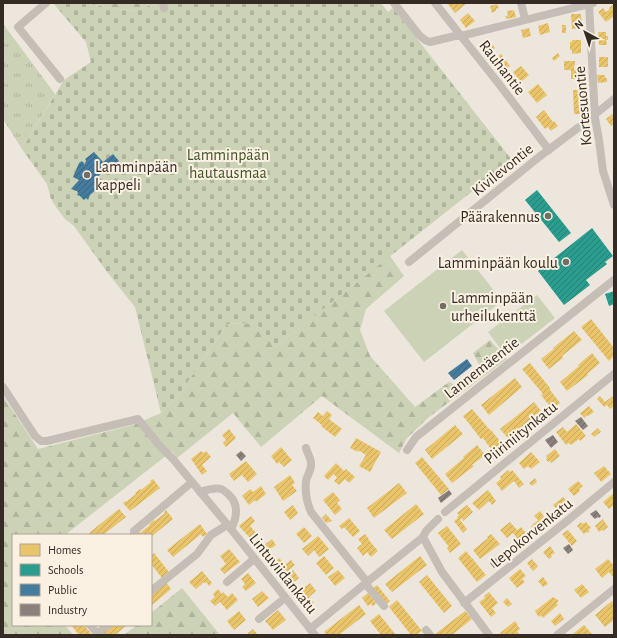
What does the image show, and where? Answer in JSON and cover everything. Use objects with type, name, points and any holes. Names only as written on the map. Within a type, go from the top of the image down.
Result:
[{"type":"street","points":[[46,3],[18,27],[60,79]]},
{"type":"street","points":[[394,3],[419,35],[430,42],[461,36],[590,3]]},
{"type":"street","name":"Rauhantie","points":[[435,3],[549,150]]},
{"type":"street","points":[[521,3],[525,19]]},
{"type":"street","name":"Kortesuontie","points":[[590,3],[595,114],[603,171],[612,190],[614,205]]},
{"type":"street","name":"Kivilevontie","points":[[409,262],[614,99]]},
{"type":"street","name":"Lannemäentie","points":[[407,450],[416,437],[614,280]]},
{"type":"street","name":"Piiriniitynkatu","points":[[445,512],[614,374]]},
{"type":"street","name":"Lintuviidankatu","points":[[3,387],[35,436],[48,442],[138,419],[229,527],[312,632]]},
{"type":"street","points":[[306,448],[311,463],[311,469],[306,480],[307,498],[311,512],[367,582],[368,587],[384,606]]},
{"type":"street","points":[[133,534],[134,531],[192,482]]},
{"type":"street","name":"Lepokorvenkatu","points":[[464,603],[614,482]]},
{"type":"street","name":"Lintuviidankatu","points":[[200,492],[211,488],[221,489],[232,498],[235,505],[236,515],[234,523],[229,527]]},
{"type":"street","points":[[312,632],[367,582],[423,537],[426,531],[438,520]]},
{"type":"street","points":[[152,590],[197,554],[211,535],[229,527]]},
{"type":"street","points":[[423,537],[442,572],[485,634]]},
{"type":"street","points":[[227,582],[254,559]]},
{"type":"street","points":[[557,635],[614,589]]},
{"type":"street","points":[[259,619],[285,598]]},
{"type":"street","points":[[91,626],[98,633],[108,626]]},
{"type":"green space","name":"Lamminpään hautausmaa","points":[[53,3],[83,3],[129,11],[160,3],[381,3],[388,12],[393,8],[512,160],[275,347],[256,323],[227,324],[178,396],[161,413],[135,307],[107,272],[74,226],[65,219],[58,210],[51,199],[47,184],[22,149],[64,80],[91,62],[86,42]]},
{"type":"green space","points":[[83,3],[160,3],[129,11]]},
{"type":"green space","points":[[4,25],[55,94],[22,149],[3,119]]},
{"type":"green space","name":"Lamminpään urheilukenttä","points":[[462,250],[502,301],[424,362],[384,311]]},
{"type":"green space","points":[[390,256],[404,276],[366,309],[360,330],[370,356],[415,407],[449,382],[457,386],[481,368],[473,353],[490,340],[507,359],[429,417],[407,438],[399,453],[322,396],[261,447],[233,413],[177,458],[172,451],[66,534],[12,534],[12,626],[66,626],[73,635],[3,635],[3,396],[38,449],[133,425],[161,413],[178,396],[227,324],[256,323],[275,347]]},
{"type":"green space","points":[[537,295],[555,318],[506,356],[488,332]]},
{"type":"green space","points":[[182,588],[220,635],[124,635],[136,626],[152,626],[152,612]]},
{"type":"building: Homes","points":[[447,3],[467,3],[455,13]]},
{"type":"building: Homes","points":[[497,4],[499,8],[492,13],[490,6]]},
{"type":"building: Homes","points":[[614,4],[614,16],[606,22],[598,12],[603,8],[606,12]]},
{"type":"building: Homes","points":[[514,10],[516,17],[507,19],[505,17],[508,15],[507,11]]},
{"type":"building: Homes","points":[[468,13],[475,21],[466,28],[460,20]]},
{"type":"building: Homes","points":[[571,14],[581,14],[582,28],[572,29]]},
{"type":"building: Homes","points":[[548,23],[550,32],[540,35],[538,26]]},
{"type":"building: Homes","points":[[562,25],[566,25],[566,33],[562,33]]},
{"type":"building: Homes","points":[[529,28],[531,36],[523,38],[521,30]]},
{"type":"building: Homes","points":[[598,32],[606,32],[606,36],[608,36],[608,40],[606,40],[607,45],[599,45]]},
{"type":"building: Homes","points":[[487,39],[495,48],[487,54],[479,45]]},
{"type":"building: Homes","points":[[572,40],[581,40],[581,53],[572,54],[572,50],[570,50],[570,42],[572,42]]},
{"type":"building: Homes","points":[[558,53],[560,56],[554,61],[552,58]]},
{"type":"building: Homes","points":[[501,54],[510,66],[502,72],[492,61]]},
{"type":"building: Homes","points":[[599,57],[608,57],[608,67],[599,67]]},
{"type":"building: Homes","points":[[564,61],[575,61],[574,70],[577,70],[577,79],[571,79],[571,70],[564,70]]},
{"type":"building: Homes","points":[[521,66],[529,75],[521,82],[513,72]]},
{"type":"building: Homes","points":[[597,75],[605,75],[607,82],[598,83]]},
{"type":"building: Homes","points":[[538,84],[547,95],[537,103],[528,92]]},
{"type":"building: Homes","points":[[573,90],[580,90],[583,114],[574,114]]},
{"type":"building: Homes","points":[[544,110],[558,126],[551,131],[548,127],[545,129],[536,117]]},
{"type":"building: Homes","points":[[614,113],[614,124],[611,126],[606,119]]},
{"type":"building: Homes","points":[[591,319],[614,348],[614,356],[609,361],[581,327]]},
{"type":"building: Homes","points":[[574,331],[582,340],[549,369],[541,359]]},
{"type":"building: Homes","points":[[592,353],[600,363],[587,374],[588,375],[567,391],[560,382]]},
{"type":"building: Homes","points":[[530,363],[560,403],[552,409],[541,395],[543,394],[522,369]]},
{"type":"building: Homes","points":[[515,378],[522,387],[489,415],[481,405]]},
{"type":"building: Homes","points":[[614,395],[614,406],[610,409],[607,405],[604,407],[597,399],[600,396],[605,402]]},
{"type":"building: Homes","points":[[534,402],[541,411],[508,438],[500,429]]},
{"type":"building: Homes","points":[[589,406],[594,412],[584,418],[580,413]]},
{"type":"building: Homes","points":[[472,409],[503,445],[494,453],[483,438],[481,439],[463,416]]},
{"type":"building: Homes","points":[[327,411],[332,415],[329,419],[342,429],[335,437],[313,418],[318,412],[323,416]]},
{"type":"building: Homes","points":[[576,424],[586,436],[580,441],[579,439],[571,445],[569,443],[566,445],[556,432],[563,427],[567,432]]},
{"type":"building: Homes","points":[[455,425],[463,434],[432,459],[425,450]]},
{"type":"building: Homes","points":[[598,428],[601,432],[594,437],[591,434]]},
{"type":"building: Homes","points":[[229,429],[236,438],[226,447],[223,443],[226,440],[222,435]]},
{"type":"building: Homes","points":[[356,438],[381,452],[370,472],[359,466],[366,455],[358,450],[358,452],[350,448]]},
{"type":"building: Homes","points":[[477,445],[485,455],[472,465],[474,466],[452,483],[445,474]]},
{"type":"building: Homes","points":[[281,447],[292,460],[284,467],[279,462],[277,464],[271,456]]},
{"type":"building: Homes","points":[[555,449],[560,456],[551,463],[550,461],[548,462],[546,456]]},
{"type":"building: Homes","points":[[201,451],[203,453],[206,451],[211,457],[202,465],[207,471],[202,475],[191,459]]},
{"type":"building: Homes","points":[[531,452],[540,462],[531,469],[528,466],[524,469],[519,463]]},
{"type":"building: Homes","points":[[422,457],[449,489],[441,495],[415,463]]},
{"type":"building: Homes","points":[[246,461],[257,474],[248,482],[242,475],[234,481],[229,474]]},
{"type":"building: Homes","points":[[336,463],[344,471],[346,469],[355,477],[349,483],[345,479],[339,485],[334,481],[337,478],[334,474],[328,480],[324,476]]},
{"type":"building: Homes","points":[[604,466],[611,474],[601,482],[594,473]]},
{"type":"building: Homes","points":[[508,470],[510,472],[512,470],[524,484],[519,488],[514,481],[502,491],[496,483]]},
{"type":"building: Homes","points":[[290,475],[295,483],[292,485],[297,491],[283,501],[274,487]]},
{"type":"building: Homes","points":[[535,478],[537,482],[532,486],[529,483]]},
{"type":"building: Homes","points":[[153,479],[160,488],[130,511],[123,503]]},
{"type":"building: Homes","points":[[578,481],[583,486],[574,496],[568,489]]},
{"type":"building: Homes","points":[[399,483],[407,493],[374,518],[367,508]]},
{"type":"building: Homes","points":[[261,486],[266,494],[256,502],[255,500],[249,505],[242,496],[250,489],[253,492]]},
{"type":"building: Homes","points":[[488,490],[496,501],[492,505],[489,501],[479,510],[472,503]]},
{"type":"building: Homes","points":[[333,492],[340,500],[337,503],[342,509],[335,515],[323,500]]},
{"type":"building: Homes","points":[[614,493],[614,505],[609,509],[603,502]]},
{"type":"building: Homes","points":[[563,497],[568,502],[559,512],[553,505]]},
{"type":"building: Homes","points":[[416,504],[424,514],[392,539],[384,530]]},
{"type":"building: Homes","points":[[293,505],[298,513],[290,520],[284,512]]},
{"type":"building: Homes","points":[[467,505],[473,512],[463,521],[462,518],[460,520],[467,529],[463,533],[454,521],[458,518],[457,517],[459,515],[457,513]]},
{"type":"building: Homes","points":[[119,509],[126,517],[104,534],[89,533]]},
{"type":"building: Homes","points":[[166,510],[173,519],[152,536],[152,534],[137,534],[165,513],[164,512]]},
{"type":"building: Homes","points":[[540,511],[545,518],[548,516],[551,520],[536,532],[531,526],[538,520],[534,516]]},
{"type":"building: Homes","points":[[326,514],[332,521],[326,523],[322,518]]},
{"type":"building: Homes","points":[[251,516],[255,521],[250,526],[256,533],[250,538],[239,526]]},
{"type":"building: Homes","points":[[349,518],[360,531],[353,537],[344,527],[342,529],[339,526]]},
{"type":"building: Homes","points":[[603,519],[608,527],[599,532],[595,526]]},
{"type":"building: Homes","points":[[510,522],[517,530],[521,527],[529,537],[521,543],[513,533],[507,538],[500,530]]},
{"type":"building: Homes","points":[[581,522],[582,524],[586,522],[591,528],[588,530],[590,531],[584,534],[577,526]]},
{"type":"building: Homes","points":[[200,524],[207,534],[203,537],[201,534],[173,557],[167,550]]},
{"type":"building: Homes","points":[[447,526],[461,544],[450,553],[447,548],[449,547],[438,533]]},
{"type":"building: Homes","points":[[304,527],[312,536],[304,543],[296,534]]},
{"type":"building: Homes","points":[[568,530],[577,541],[572,546],[562,534]]},
{"type":"building: Homes","points":[[365,534],[378,551],[371,557],[367,552],[363,556],[357,548],[362,544],[358,539]]},
{"type":"building: Homes","points":[[491,534],[500,544],[480,559],[473,550]]},
{"type":"building: Homes","points":[[318,536],[329,549],[319,557],[314,550],[308,556],[302,549]]},
{"type":"building: Homes","points":[[272,539],[276,545],[269,550],[275,557],[270,561],[259,549]]},
{"type":"building: Homes","points":[[550,546],[555,553],[551,555],[552,557],[549,559],[543,552]]},
{"type":"building: Homes","points":[[229,549],[240,562],[224,574],[220,569],[226,564],[220,556]]},
{"type":"building: Homes","points":[[466,551],[486,575],[477,582],[458,558]]},
{"type":"building: Homes","points":[[154,553],[169,572],[162,578],[152,565],[152,555]]},
{"type":"building: Homes","points":[[324,556],[334,568],[326,575],[316,563]]},
{"type":"building: Homes","points":[[420,556],[427,565],[392,592],[385,584]]},
{"type":"building: Homes","points":[[279,558],[285,565],[291,560],[295,565],[280,577],[270,565]]},
{"type":"building: Homes","points":[[532,559],[538,566],[533,571],[527,563]]},
{"type":"building: Homes","points":[[608,559],[614,566],[614,578],[609,572],[602,578],[595,569]]},
{"type":"building: Homes","points":[[520,569],[526,576],[522,579],[525,582],[517,588],[509,578]]},
{"type":"building: Homes","points":[[293,570],[299,578],[288,587],[282,579]]},
{"type":"building: Homes","points":[[338,570],[345,578],[335,586],[328,577]]},
{"type":"building: Homes","points":[[202,571],[212,583],[209,586],[206,582],[203,582],[196,589],[189,582]]},
{"type":"building: Homes","points":[[248,573],[256,583],[246,591],[242,587],[245,584],[241,579]]},
{"type":"building: Homes","points":[[427,575],[452,606],[444,613],[419,582]]},
{"type":"building: Homes","points":[[543,577],[548,584],[543,587],[538,581]]},
{"type":"building: Homes","points":[[166,582],[171,589],[152,605],[152,593]]},
{"type":"building: Homes","points":[[310,583],[316,591],[309,597],[314,603],[306,609],[295,595]]},
{"type":"building: Homes","points":[[582,584],[589,592],[581,598],[574,590]]},
{"type":"building: Homes","points":[[377,585],[390,601],[386,604],[373,588]]},
{"type":"building: Homes","points":[[218,589],[222,594],[223,592],[228,597],[232,593],[238,600],[227,610],[220,602],[215,606],[210,601],[215,597],[213,594]]},
{"type":"building: Homes","points":[[262,591],[269,598],[258,607],[252,599]]},
{"type":"building: Homes","points":[[489,592],[498,603],[492,608],[496,613],[491,617],[479,602],[485,598],[484,596]]},
{"type":"building: Homes","points":[[368,593],[376,603],[373,606],[371,604],[368,606],[362,598]]},
{"type":"building: Homes","points":[[553,597],[558,600],[556,603],[558,605],[543,618],[541,615],[540,617],[538,616],[535,611]]},
{"type":"building: Homes","points":[[507,598],[512,604],[508,607],[503,602]]},
{"type":"building: Homes","points":[[397,600],[422,631],[416,635],[411,635],[389,607]]},
{"type":"building: Homes","points":[[612,601],[614,604],[614,620],[605,627],[595,615]]},
{"type":"building: Homes","points":[[359,605],[366,614],[339,635],[327,635],[324,632]]},
{"type":"building: Homes","points":[[278,610],[286,620],[273,630],[265,621]]},
{"type":"building: Homes","points":[[239,611],[246,620],[234,630],[227,621]]},
{"type":"building: Homes","points":[[465,611],[472,619],[452,635],[434,635]]},
{"type":"building: Homes","points":[[560,613],[564,619],[555,626],[551,621]]},
{"type":"building: Homes","points":[[379,614],[396,635],[381,635],[370,621]]},
{"type":"building: Homes","points":[[515,621],[520,629],[517,631],[519,634],[502,635],[500,633]]},
{"type":"building: Homes","points":[[584,625],[593,635],[573,634]]},
{"type":"building: Homes","points":[[72,626],[85,626],[92,635],[79,635]]},
{"type":"building: Homes","points":[[111,626],[126,626],[115,635],[100,635]]},
{"type":"building: Homes","points":[[253,629],[258,635],[249,635],[248,633]]},
{"type":"building: Schools","name":"Päärakennus","points":[[537,190],[571,233],[559,242],[525,200]]},
{"type":"building: Schools","points":[[592,228],[613,256],[605,262],[607,264],[586,280],[590,285],[564,305],[538,271]]},
{"type":"building: Schools","points":[[614,291],[614,304],[609,306],[605,294]]},
{"type":"building: Public","name":"Lamminpään kappeli","points":[[94,152],[103,162],[113,154],[119,161],[114,165],[112,163],[101,172],[94,187],[97,189],[90,195],[88,200],[86,198],[84,200],[77,195],[77,191],[71,189],[79,180],[73,177],[79,163],[82,161],[85,165],[85,159]]},
{"type":"building: Public","points":[[467,359],[472,366],[454,380],[448,373]]},
{"type":"building: Industry","points":[[581,417],[588,426],[583,430],[575,421]]},
{"type":"building: Industry","points":[[553,435],[558,442],[551,448],[545,440]]},
{"type":"building: Industry","points":[[503,446],[507,450],[496,459],[492,454]]},
{"type":"building: Industry","points":[[241,451],[246,456],[241,461],[236,455]]},
{"type":"building: Industry","points":[[449,490],[452,494],[441,503],[438,498]]},
{"type":"building: Industry","points":[[596,510],[601,516],[595,519],[590,514]]},
{"type":"building: Industry","points":[[569,544],[573,550],[568,554],[563,548]]},
{"type":"building: Industry","points":[[500,555],[505,560],[494,568],[490,563]]},
{"type":"place","name":"Lamminpään kappeli","points":[[87,175]]},
{"type":"place","name":"Päärakennus","points":[[548,216]]},
{"type":"place","name":"Lamminpään koulu","points":[[566,262]]},
{"type":"place","name":"Lamminpään urheilukenttä","points":[[443,306]]}]
